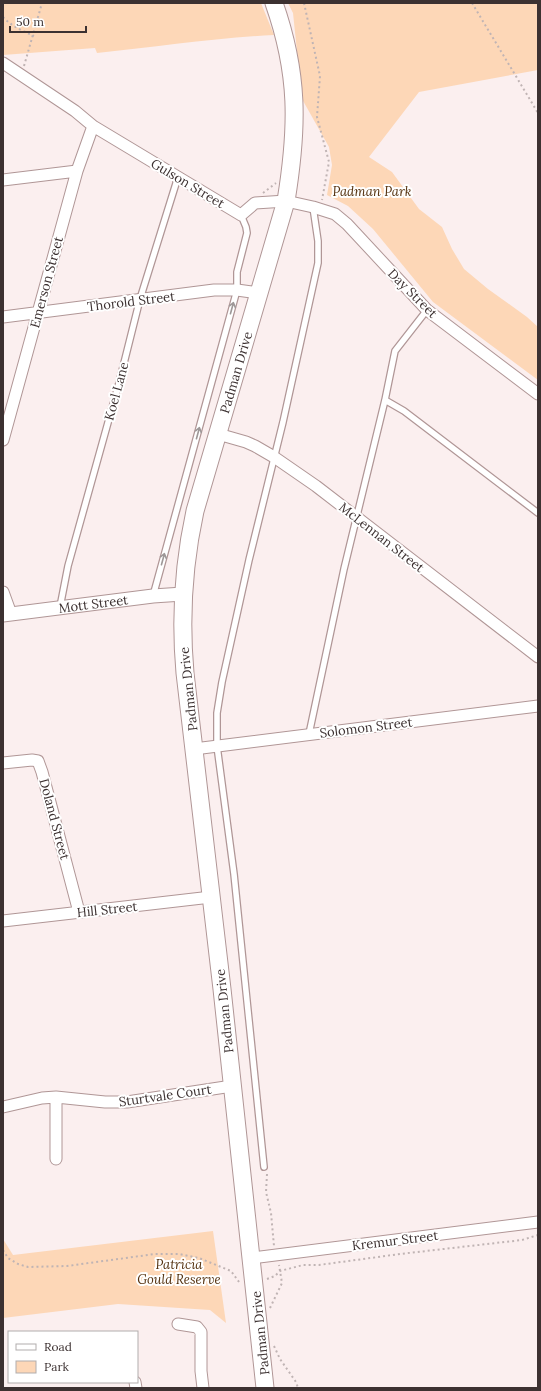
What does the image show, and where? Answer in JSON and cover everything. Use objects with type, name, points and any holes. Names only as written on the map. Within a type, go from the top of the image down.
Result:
[{"type":"main road","name":"Padman Drive","points":[[266,1388],[183,646],[183,594],[189,541],[195,511],[286,201],[294,140],[294,95],[288,52],[274,3]]},
{"type":"street","name":"Gulson Street","points":[[3,64],[75,111],[93,126],[241,215]]},
{"type":"street","name":"Emerson Street","points":[[3,440],[77,171],[93,126]]},
{"type":"street","points":[[3,180],[77,171]]},
{"type":"street","points":[[241,215],[247,208],[255,203],[286,201]]},
{"type":"street","name":"Day Street","points":[[286,201],[335,214],[347,224],[427,310],[538,394]]},
{"type":"street","name":"Thorold Street","points":[[3,317],[214,290],[237,290],[259,293]]},
{"type":"street","name":"McLennan Street","points":[[218,434],[246,442],[274,457],[316,486],[538,657]]},
{"type":"street","points":[[3,592],[7,614]]},
{"type":"street","name":"Mott Street","points":[[7,614],[153,596],[183,594]]},
{"type":"street","name":"Solomon Street","points":[[194,749],[538,706]]},
{"type":"street","name":"Doland Street","points":[[3,764],[32,760],[38,761],[79,912]]},
{"type":"street","name":"Hill Street","points":[[3,921],[211,897]]},
{"type":"street","name":"Sturtvale Court","points":[[3,1107],[42,1098],[56,1097],[105,1102],[127,1102],[232,1086]]},
{"type":"street","points":[[56,1097],[56,1159]]},
{"type":"street","name":"Kremur Street","points":[[252,1258],[538,1222]]},
{"type":"street","points":[[178,1324],[197,1327],[201,1332],[201,1371],[203,1388]]},
{"type":"lane","name":"Koel Lane","points":[[60,608],[68,566],[119,383],[140,299],[178,177]]},
{"type":"lane","points":[[264,1168],[234,874],[217,746],[216,728],[219,700],[318,263],[317,208]]},
{"type":"lane","points":[[153,596],[237,290],[237,272],[247,233],[241,215]]},
{"type":"lane","points":[[309,734],[333,620],[385,400],[395,351],[427,310]]},
{"type":"lane","points":[[385,400],[404,411],[538,513]]},
{"type":"path","points":[[20,74],[25,65],[34,36],[42,3]]},
{"type":"path","points":[[304,3],[320,76],[317,117],[329,162],[317,208]]},
{"type":"path","points":[[472,3],[538,113]]},
{"type":"path","points":[[3,17],[6,21],[34,36]]},
{"type":"path","points":[[262,203],[263,193],[280,180]]},
{"type":"path","points":[[264,1168],[267,1175],[266,1192],[271,1213],[274,1246]]},
{"type":"path","points":[[264,1280],[275,1276],[280,1271],[303,1265],[319,1265],[522,1240],[538,1235]]},
{"type":"path","points":[[3,1250],[8,1258],[18,1264],[28,1267],[67,1266],[155,1254],[179,1254],[199,1258],[231,1271],[241,1284]]},
{"type":"path","points":[[270,1309],[282,1283],[278,1262]]},
{"type":"path","points":[[273,1342],[280,1359],[296,1382],[298,1388]]},
{"type":"green space","points":[[3,3],[261,3],[274,35],[208,40],[97,53],[95,48],[3,55]]},
{"type":"green space","name":"Padman Park","points":[[288,3],[538,3],[538,70],[419,92],[369,157],[392,172],[419,209],[442,227],[452,249],[464,269],[538,327],[538,380],[433,302],[373,229],[348,206],[327,195],[332,165],[329,147],[302,99],[293,13]]},
{"type":"green space","name":"Patricia Gould Reserve","points":[[213,1231],[226,1323],[210,1310],[118,1304],[3,1318],[3,1239],[13,1255]]}]
